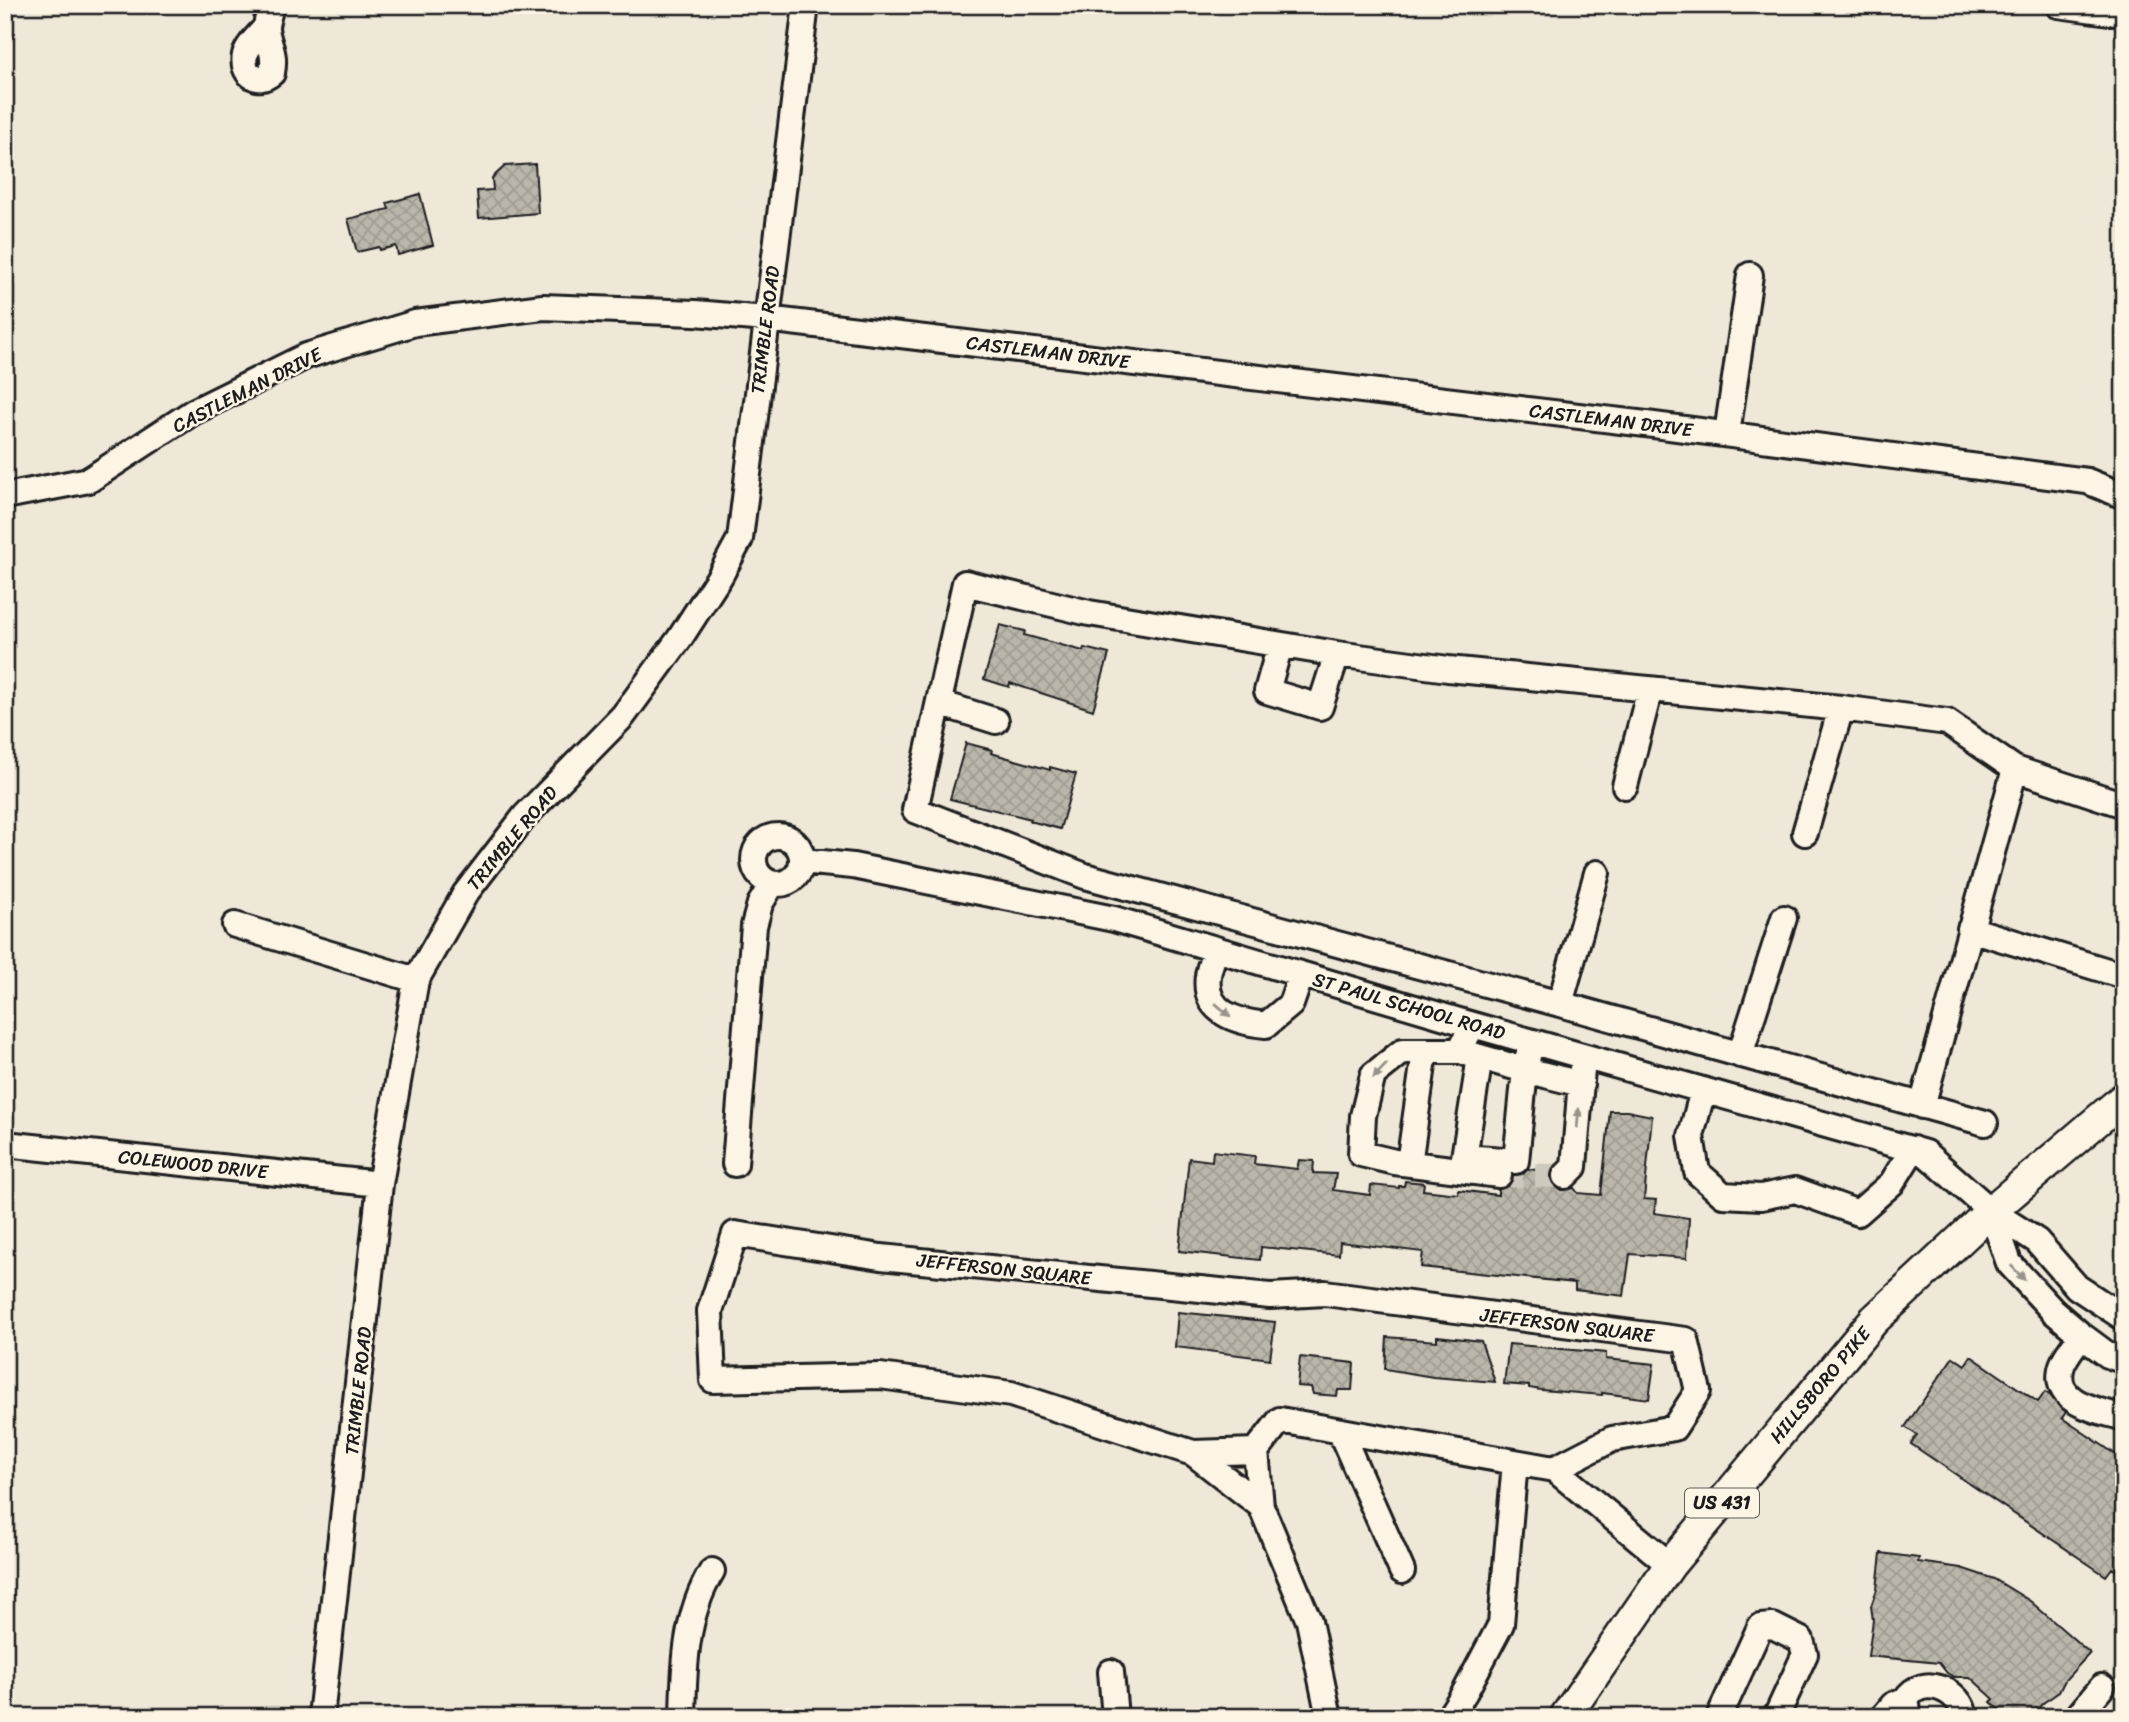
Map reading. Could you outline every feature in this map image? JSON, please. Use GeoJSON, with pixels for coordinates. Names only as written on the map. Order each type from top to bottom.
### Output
{"type":"FeatureCollection","features":[{"type":"Feature","properties":{"kind":"main road","name":"HILLSBORO PIKE"},"geometry":{"type":"LineString","coordinates":[[1564,1717],[1670,1565],[1874,1320],[1991,1212],[2124,1098]]}},
{"type":"Feature","properties":{"kind":"street","name":"TRIMBLE ROAD"},"geometry":{"type":"LineString","coordinates":[[321,1717],[380,1184],[416,981],[465,894],[525,816],[623,716],[694,615],[740,539],[806,5]]}},
{"type":"Feature","properties":{"kind":"street"},"geometry":{"type":"LineString","coordinates":[[2074,6],[2124,14]]}},
{"type":"Feature","properties":{"kind":"street"},"geometry":{"type":"LineString","coordinates":[[1727,434],[1750,275]]}},
{"type":"Feature","properties":{"kind":"street","name":"CASTLEMAN DRIVE"},"geometry":{"type":"LineString","coordinates":[[5,496],[89,480],[193,412],[306,356],[415,323],[543,307],[695,313],[766,319],[1727,434],[2087,481],[2124,496]]}},
{"type":"Feature","properties":{"kind":"street"},"geometry":{"type":"LineString","coordinates":[[1985,1123],[1560,1004],[1085,876],[915,810],[965,583],[1089,613],[1337,654],[1448,669],[1841,708],[1947,722],[2015,769],[2124,805]]}},
{"type":"Feature","properties":{"kind":"street"},"geometry":{"type":"LineString","coordinates":[[1280,645],[1267,691],[1320,707],[1337,654]]}},
{"type":"Feature","properties":{"kind":"street"},"geometry":{"type":"LineString","coordinates":[[1625,786],[1650,689]]}},
{"type":"Feature","properties":{"kind":"street"},"geometry":{"type":"LineString","coordinates":[[939,703],[996,721]]}},
{"type":"Feature","properties":{"kind":"street"},"geometry":{"type":"LineString","coordinates":[[1805,833],[1841,708]]}},
{"type":"Feature","properties":{"kind":"street"},"geometry":{"type":"LineString","coordinates":[[1922,1106],[2015,769]]}},
{"type":"Feature","properties":{"kind":"street"},"geometry":{"type":"LineString","coordinates":[[779,835],[788,838],[799,848],[802,861],[800,870],[790,881],[772,884],[759,876],[753,863],[755,849],[765,839],[779,835]]}},
{"type":"Feature","properties":{"kind":"street","name":"ST PAUL SCHOOL ROAD"},"geometry":{"type":"LineString","coordinates":[[802,861],[853,866],[1114,919],[1472,1025],[1925,1153],[1991,1212],[2037,1241],[2077,1287],[2124,1318]]}},
{"type":"Feature","properties":{"kind":"street"},"geometry":{"type":"LineString","coordinates":[[1560,1004],[1597,873]]}},
{"type":"Feature","properties":{"kind":"street"},"geometry":{"type":"LineString","coordinates":[[735,1164],[754,926],[760,904],[772,884]]}},
{"type":"Feature","properties":{"kind":"street"},"geometry":{"type":"LineString","coordinates":[[1740,1055],[1784,918]]}},
{"type":"Feature","properties":{"kind":"street"},"geometry":{"type":"LineString","coordinates":[[235,925],[416,981]]}},
{"type":"Feature","properties":{"kind":"street"},"geometry":{"type":"LineString","coordinates":[[1970,929],[2124,976]]}},
{"type":"Feature","properties":{"kind":"street"},"geometry":{"type":"LineString","coordinates":[[1216,949],[1208,976],[1209,996],[1222,1013],[1241,1023],[1266,1025],[1291,1004],[1301,975]]}},
{"type":"Feature","properties":{"kind":"street"},"geometry":{"type":"LineString","coordinates":[[1463,1163],[1472,1025]]}},
{"type":"Feature","properties":{"kind":"street"},"geometry":{"type":"LineString","coordinates":[[1532,1042],[1525,1070],[1516,1161],[1409,1164],[1361,1154],[1363,1116],[1373,1075],[1403,1051],[1470,1054],[1525,1070],[1581,1084]]}},
{"type":"Feature","properties":{"kind":"street"},"geometry":{"type":"LineString","coordinates":[[1409,1164],[1424,1051]]}},
{"type":"Feature","properties":{"kind":"street"},"geometry":{"type":"LineString","coordinates":[[1565,1176],[1574,1167],[1583,1056]]}},
{"type":"Feature","properties":{"kind":"street"},"geometry":{"type":"LineString","coordinates":[[1703,1090],[1691,1136],[1698,1172],[1723,1195],[1761,1197],[1795,1190],[1858,1213],[1892,1183],[1913,1149]]}},
{"type":"Feature","properties":{"kind":"street","name":"COLEWOOD DRIVE"},"geometry":{"type":"LineString","coordinates":[[5,1144],[380,1184]]}},
{"type":"Feature","properties":{"kind":"street"},"geometry":{"type":"LineString","coordinates":[[1463,1163],[1499,1175]]}},
{"type":"Feature","properties":{"kind":"street"},"geometry":{"type":"LineString","coordinates":[[1991,1212],[2009,1264],[2053,1311],[2081,1335],[2108,1355],[2124,1362]]}},
{"type":"Feature","properties":{"kind":"street","name":"JEFFERSON SQUARE"},"geometry":{"type":"LineString","coordinates":[[1329,1717],[1309,1621],[1261,1506],[1256,1451],[1193,1452],[1011,1394],[880,1376],[713,1380],[710,1311],[735,1234],[881,1257],[1270,1296],[1325,1293],[1686,1340],[1698,1391],[1674,1428],[1612,1439],[1554,1469]]}},
{"type":"Feature","properties":{"kind":"street"},"geometry":{"type":"LineString","coordinates":[[2081,1335],[2061,1368],[2062,1389],[2075,1403],[2124,1418]]}},
{"type":"Feature","properties":{"kind":"street"},"geometry":{"type":"LineString","coordinates":[[1256,1451],[1280,1420],[1554,1469],[1670,1565]]}},
{"type":"Feature","properties":{"kind":"street"},"geometry":{"type":"LineString","coordinates":[[1340,1431],[1402,1571]]}},
{"type":"Feature","properties":{"kind":"street","name":"JEFFERSON SQUARE"},"geometry":{"type":"LineString","coordinates":[[1193,1452],[1261,1506]]}},
{"type":"Feature","properties":{"kind":"street"},"geometry":{"type":"LineString","coordinates":[[1449,1717],[1501,1624],[1515,1462]]}},
{"type":"Feature","properties":{"kind":"street"},"geometry":{"type":"LineString","coordinates":[[683,1717],[686,1642],[700,1590],[712,1571]]}},
{"type":"Feature","properties":{"kind":"street"},"geometry":{"type":"LineString","coordinates":[[1719,1717],[1760,1627],[1773,1626],[1801,1640],[1805,1654],[1776,1717]]}},
{"type":"Feature","properties":{"kind":"street"},"geometry":{"type":"LineString","coordinates":[[1111,1672],[1115,1717]]}},
{"type":"Feature","properties":{"kind":"street"},"geometry":{"type":"LineString","coordinates":[[1883,1717],[1893,1705],[1908,1708],[1910,1693],[1927,1687],[1939,1688],[1956,1697],[1962,1705],[1965,1717]]}},
{"type":"Feature","properties":{"kind":"street"},"geometry":{"type":"LineString","coordinates":[[2077,1717],[2102,1687]]}},
{"type":"Feature","properties":{"kind":"building"},"geometry":{"type":"Polygon","coordinates":[[[535,164],[538,213],[479,218],[477,191],[493,190],[492,178],[505,166],[535,164]]]}},
{"type":"Feature","properties":{"kind":"building"},"geometry":{"type":"Polygon","coordinates":[[[420,194],[433,245],[398,255],[396,246],[357,252],[348,219],[389,209],[387,203],[420,194]]]}},
{"type":"Feature","properties":{"kind":"building"},"geometry":{"type":"Polygon","coordinates":[[[1000,625],[1025,631],[1024,635],[1083,651],[1084,648],[1109,654],[1093,710],[1010,683],[1009,687],[984,679],[1000,625]]]}},
{"type":"Feature","properties":{"kind":"building"},"geometry":{"type":"Polygon","coordinates":[[[966,743],[1050,770],[1050,767],[1076,774],[1060,829],[950,799],[966,743]]]}},
{"type":"Feature","properties":{"kind":"building"},"geometry":{"type":"Polygon","coordinates":[[[1610,1111],[1652,1116],[1644,1199],[1656,1200],[1654,1213],[1689,1218],[1687,1258],[1630,1254],[1624,1296],[1575,1290],[1575,1283],[1421,1267],[1423,1252],[1340,1242],[1339,1255],[1261,1247],[1260,1260],[1179,1251],[1189,1158],[1212,1161],[1213,1151],[1255,1156],[1254,1164],[1297,1169],[1299,1160],[1314,1161],[1313,1173],[1336,1174],[1333,1190],[1370,1195],[1371,1185],[1399,1188],[1404,1186],[1405,1181],[1424,1183],[1423,1190],[1458,1194],[1458,1190],[1498,1195],[1498,1190],[1510,1184],[1514,1176],[1522,1175],[1528,1169],[1548,1171],[1554,1166],[1551,1179],[1555,1187],[1562,1190],[1574,1188],[1578,1193],[1601,1195],[1610,1111]]]}},
{"type":"Feature","properties":{"kind":"building"},"geometry":{"type":"Polygon","coordinates":[[[1178,1312],[1275,1322],[1270,1359],[1175,1347],[1178,1312]]]}},
{"type":"Feature","properties":{"kind":"building"},"geometry":{"type":"Polygon","coordinates":[[[1437,1336],[1481,1341],[1495,1382],[1433,1377],[1385,1369],[1387,1337],[1437,1341],[1437,1336]]]}},
{"type":"Feature","properties":{"kind":"building"},"geometry":{"type":"Polygon","coordinates":[[[1509,1344],[1606,1353],[1606,1359],[1654,1364],[1649,1399],[1541,1390],[1504,1384],[1509,1344]]]}},
{"type":"Feature","properties":{"kind":"building"},"geometry":{"type":"Polygon","coordinates":[[[1971,1356],[2038,1402],[2045,1392],[2051,1396],[2066,1412],[2062,1418],[2124,1460],[2124,1576],[2112,1568],[2106,1576],[1911,1444],[1917,1435],[1905,1427],[1953,1357],[1965,1365],[1971,1356]]]}},
{"type":"Feature","properties":{"kind":"building"},"geometry":{"type":"Polygon","coordinates":[[[1300,1357],[1354,1363],[1352,1390],[1338,1390],[1337,1396],[1313,1394],[1311,1387],[1297,1386],[1300,1357]]]}},
{"type":"Feature","properties":{"kind":"building"},"geometry":{"type":"Polygon","coordinates":[[[1881,1553],[1919,1558],[1918,1562],[1961,1568],[1994,1579],[2030,1601],[2090,1653],[2065,1680],[2059,1692],[2043,1703],[2030,1717],[2007,1717],[1991,1702],[1994,1699],[1970,1677],[1954,1677],[1939,1663],[1868,1656],[1873,1620],[1871,1606],[1877,1589],[1881,1553]]]}},
{"type":"Feature","properties":{"kind":"tunnel"},"geometry":{"type":"LineString","coordinates":[[1499,1175],[1565,1176]]}}]}
